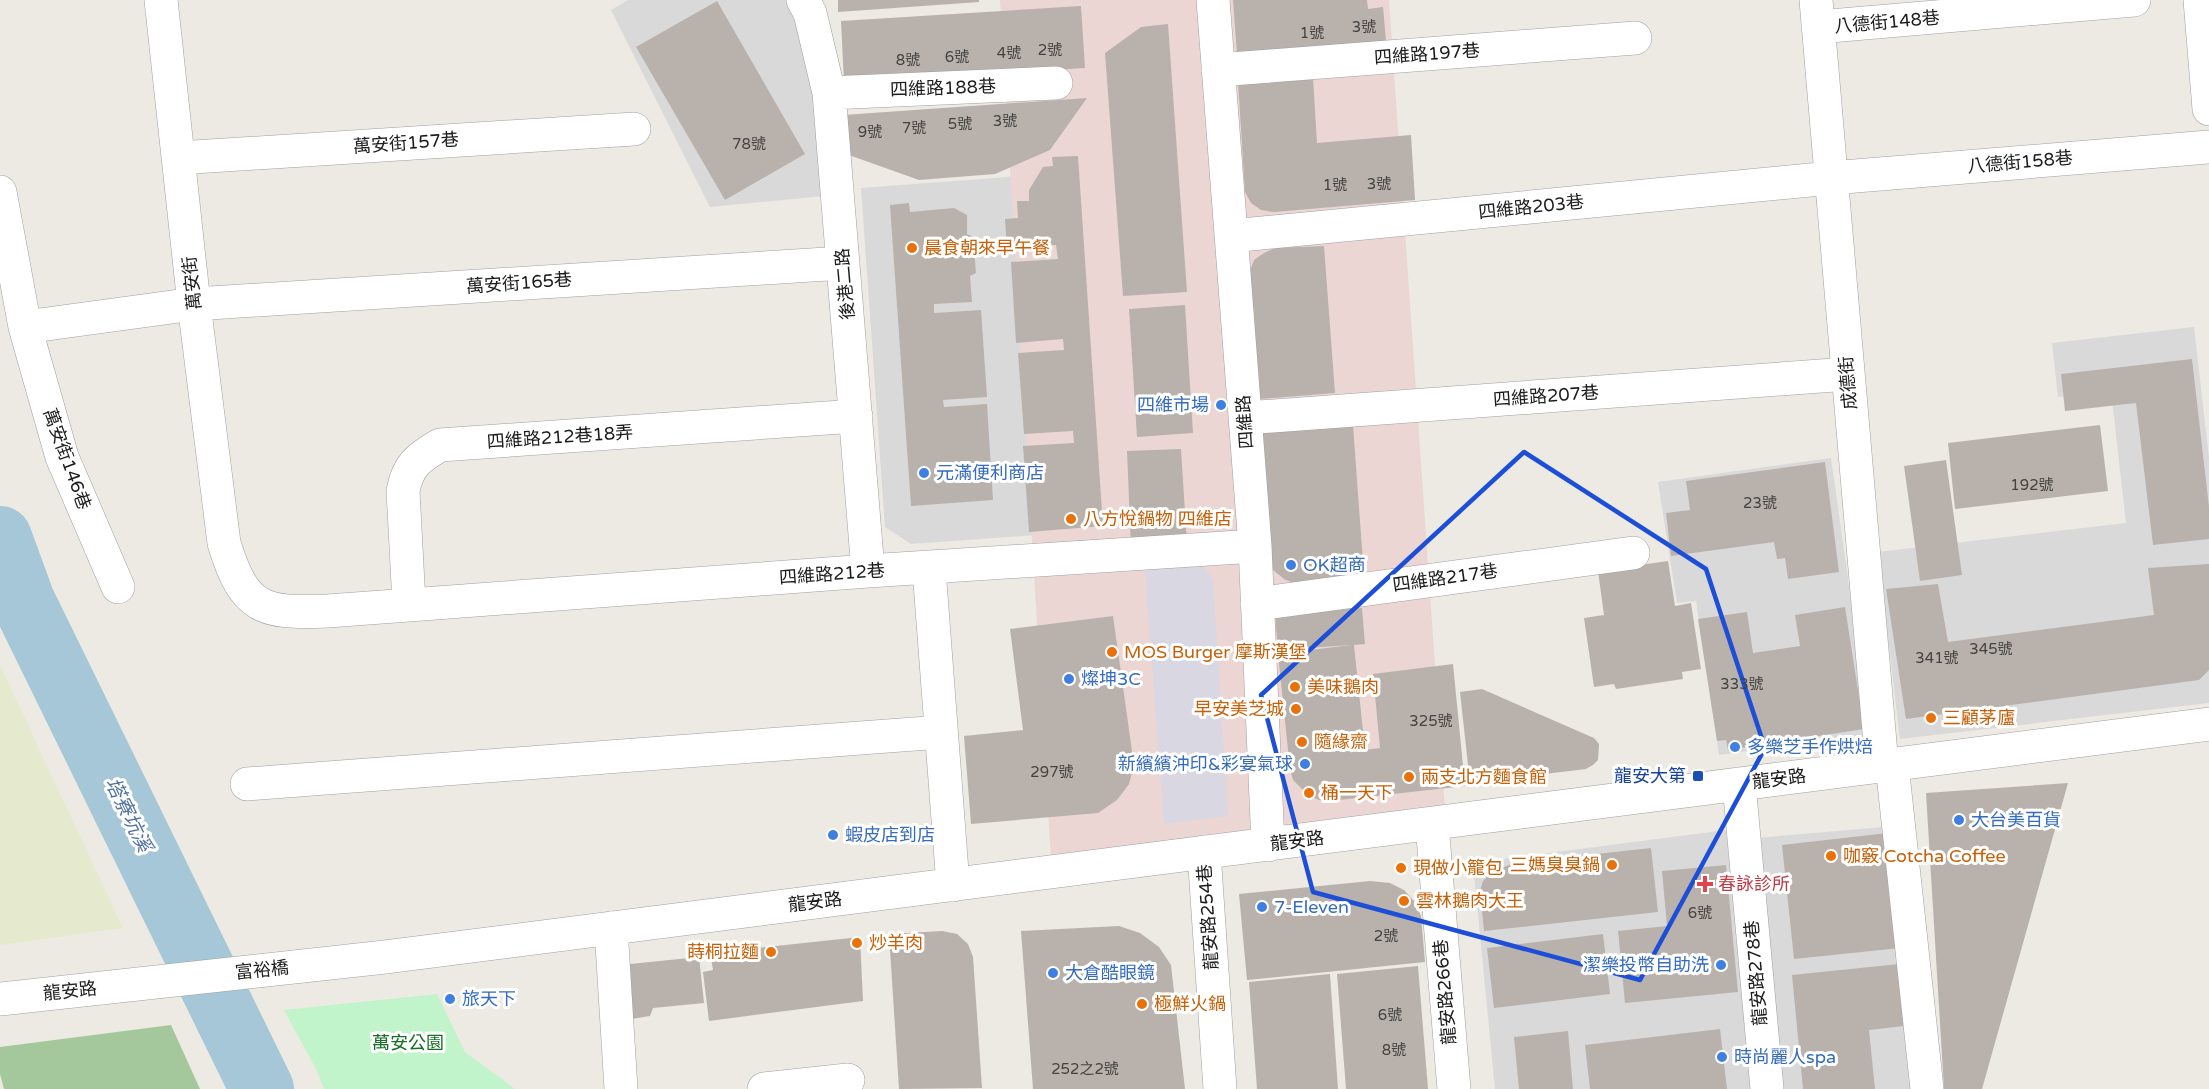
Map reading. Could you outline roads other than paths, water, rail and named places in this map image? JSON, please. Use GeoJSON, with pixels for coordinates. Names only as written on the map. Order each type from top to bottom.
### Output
{"type":"FeatureCollection","features":[{"type":"Feature","properties":{"kind":"street","name":"萬安街"},"geometry":{"type":"LineString","coordinates":[[161,0],[194,304],[224,543],[230,564],[243,588],[259,606],[279,611],[328,611],[409,603]]}},
{"type":"Feature","properties":{"kind":"street","name":"後港二路"},"geometry":{"type":"LineString","coordinates":[[803,0],[810,13],[829,93],[868,571]]}},
{"type":"Feature","properties":{"kind":"street","name":"四維路"},"geometry":{"type":"LineString","coordinates":[[1213,0],[1255,546],[1268,845]]}},
{"type":"Feature","properties":{"kind":"street","name":"八德街148巷"},"geometry":{"type":"LineString","coordinates":[[1817,14],[2134,0]]}},
{"type":"Feature","properties":{"kind":"street"},"geometry":{"type":"LineString","coordinates":[[2200,0],[2209,110]]}},
{"type":"Feature","properties":{"kind":"street","name":"成德街"},"geometry":{"type":"LineString","coordinates":[[1817,14],[1848,375],[1887,765],[1928,1089]]}},
{"type":"Feature","properties":{"kind":"street","name":"四維路197巷"},"geometry":{"type":"LineString","coordinates":[[1218,70],[1635,38]]}},
{"type":"Feature","properties":{"kind":"street","name":"四維路188巷"},"geometry":{"type":"LineString","coordinates":[[829,93],[1056,83]]}},
{"type":"Feature","properties":{"kind":"street","name":"萬安街157巷"},"geometry":{"type":"LineString","coordinates":[[178,158],[634,129]]}},
{"type":"Feature","properties":{"kind":"street","name":"八德街158巷"},"geometry":{"type":"LineString","coordinates":[[1831,178],[2209,147]]}},
{"type":"Feature","properties":{"kind":"street","name":"四維路203巷"},"geometry":{"type":"LineString","coordinates":[[1231,236],[1831,178]]}},
{"type":"Feature","properties":{"kind":"street","name":"萬安街146巷"},"geometry":{"type":"LineString","coordinates":[[0,192],[25,327],[62,457],[118,587]]}},
{"type":"Feature","properties":{"kind":"street","name":"萬安街165巷"},"geometry":{"type":"LineString","coordinates":[[194,304],[843,263]]}},
{"type":"Feature","properties":{"kind":"street"},"geometry":{"type":"LineString","coordinates":[[25,327],[194,304]]}},
{"type":"Feature","properties":{"kind":"street","name":"四維路207巷"},"geometry":{"type":"LineString","coordinates":[[1245,418],[1848,375]]}},
{"type":"Feature","properties":{"kind":"street","name":"四維路212巷18弄"},"geometry":{"type":"LineString","coordinates":[[409,603],[403,491],[406,475],[415,462],[440,445],[856,416]]}},
{"type":"Feature","properties":{"kind":"street","name":"四維路212巷"},"geometry":{"type":"LineString","coordinates":[[409,603],[1255,546]]}},
{"type":"Feature","properties":{"kind":"street","name":"四維路217巷"},"geometry":{"type":"LineString","coordinates":[[1257,604],[1633,553]]}},
{"type":"Feature","properties":{"kind":"street"},"geometry":{"type":"LineString","coordinates":[[929,569],[952,885]]}},
{"type":"Feature","properties":{"kind":"street","name":"龍安路"},"geometry":{"type":"LineString","coordinates":[[385,957],[2209,724]]}},
{"type":"Feature","properties":{"kind":"street"},"geometry":{"type":"LineString","coordinates":[[247,784],[941,732]]}},
{"type":"Feature","properties":{"kind":"street","name":"龍安路278巷"},"geometry":{"type":"LineString","coordinates":[[1739,784],[1767,1089]]}},
{"type":"Feature","properties":{"kind":"street","name":"龍安路266巷"},"geometry":{"type":"LineString","coordinates":[[1432,824],[1454,1089]]}},
{"type":"Feature","properties":{"kind":"street","name":"龍安路254巷"},"geometry":{"type":"LineString","coordinates":[[1204,852],[1220,1089]]}},
{"type":"Feature","properties":{"kind":"street"},"geometry":{"type":"LineString","coordinates":[[611,928],[621,1089]]}},
{"type":"Feature","properties":{"kind":"street","name":"富裕橋"},"geometry":{"type":"LineString","coordinates":[[140,984],[385,957]]}},
{"type":"Feature","properties":{"kind":"street","name":"龍安路"},"geometry":{"type":"LineString","coordinates":[[0,999],[140,984]]}},
{"type":"Feature","properties":{"kind":"street"},"geometry":{"type":"LineString","coordinates":[[764,1089],[848,1080]]}},
{"type":"Feature","properties":{"kind":"waterway","name":"塔寮坑溪"},"geometry":{"type":"LineString","coordinates":[[0,538],[23,601],[262,1089]]}},
{"type":"Feature","properties":{"kind":"place","name":"晨食朝來早午餐"},"geometry":{"type":"Point","coordinates":[912,248]}},
{"type":"Feature","properties":{"kind":"place","name":"四維市場"},"geometry":{"type":"Point","coordinates":[1221,405]}},
{"type":"Feature","properties":{"kind":"place","name":"元滿便利商店"},"geometry":{"type":"Point","coordinates":[924,473]}},
{"type":"Feature","properties":{"kind":"place","name":"八方悅鍋物 四維店"},"geometry":{"type":"Point","coordinates":[1071,519]}},
{"type":"Feature","properties":{"kind":"place","name":"OK超商"},"geometry":{"type":"Point","coordinates":[1291,565]}},
{"type":"Feature","properties":{"kind":"place","name":"MOS Burger 摩斯漢堡"},"geometry":{"type":"Point","coordinates":[1112,652]}},
{"type":"Feature","properties":{"kind":"place","name":"燦坤3C"},"geometry":{"type":"Point","coordinates":[1069,679]}},
{"type":"Feature","properties":{"kind":"place","name":"美味鵝肉"},"geometry":{"type":"Point","coordinates":[1295,687]}},
{"type":"Feature","properties":{"kind":"place","name":"早安美芝城"},"geometry":{"type":"Point","coordinates":[1296,709]}},
{"type":"Feature","properties":{"kind":"place","name":"三顧茅廬"},"geometry":{"type":"Point","coordinates":[1931,718]}},
{"type":"Feature","properties":{"kind":"place","name":"隨緣齋"},"geometry":{"type":"Point","coordinates":[1302,742]}},
{"type":"Feature","properties":{"kind":"place","name":"多樂芝手作烘焙"},"geometry":{"type":"Point","coordinates":[1735,747]}},
{"type":"Feature","properties":{"kind":"place","name":"新繽繽沖印&彩宴氣球"},"geometry":{"type":"Point","coordinates":[1305,764]}},
{"type":"Feature","properties":{"kind":"place","name":"龍安大第"},"geometry":{"type":"Point","coordinates":[1698,776]}},
{"type":"Feature","properties":{"kind":"place","name":"兩支北方麵食館"},"geometry":{"type":"Point","coordinates":[1409,777]}},
{"type":"Feature","properties":{"kind":"place","name":"桶一天下"},"geometry":{"type":"Point","coordinates":[1309,793]}},
{"type":"Feature","properties":{"kind":"place","name":"大台美百貨"},"geometry":{"type":"Point","coordinates":[1959,820]}},
{"type":"Feature","properties":{"kind":"place","name":"蝦皮店到店"},"geometry":{"type":"Point","coordinates":[833,835]}},
{"type":"Feature","properties":{"kind":"place","name":"咖竅 Cotcha Coffee"},"geometry":{"type":"Point","coordinates":[1831,856]}},
{"type":"Feature","properties":{"kind":"place","name":"三媽臭臭鍋"},"geometry":{"type":"Point","coordinates":[1612,865]}},
{"type":"Feature","properties":{"kind":"place","name":"現做小籠包"},"geometry":{"type":"Point","coordinates":[1401,868]}},
{"type":"Feature","properties":{"kind":"place","name":"春詠診所"},"geometry":{"type":"Point","coordinates":[1705,884]}},
{"type":"Feature","properties":{"kind":"place","name":"雲林鵝肉大王"},"geometry":{"type":"Point","coordinates":[1404,901]}},
{"type":"Feature","properties":{"kind":"place","name":"7-Eleven"},"geometry":{"type":"Point","coordinates":[1262,907]}},
{"type":"Feature","properties":{"kind":"place","name":"炒羊肉"},"geometry":{"type":"Point","coordinates":[857,943]}},
{"type":"Feature","properties":{"kind":"place","name":"蒔桐拉麵"},"geometry":{"type":"Point","coordinates":[771,952]}},
{"type":"Feature","properties":{"kind":"place","name":"潔樂投幣自助洗"},"geometry":{"type":"Point","coordinates":[1721,965]}},
{"type":"Feature","properties":{"kind":"place","name":"大倉酷眼鏡"},"geometry":{"type":"Point","coordinates":[1053,973]}},
{"type":"Feature","properties":{"kind":"place","name":"旅天下"},"geometry":{"type":"Point","coordinates":[450,999]}},
{"type":"Feature","properties":{"kind":"place","name":"極鮮火鍋"},"geometry":{"type":"Point","coordinates":[1142,1004]}},
{"type":"Feature","properties":{"kind":"place","name":"時尚麗人spa"},"geometry":{"type":"Point","coordinates":[1722,1057]}},
{"type":"Feature","properties":{"kind":"park label","name":"萬安公園"},"geometry":{"type":"Point","coordinates":[408,1043]}}]}
